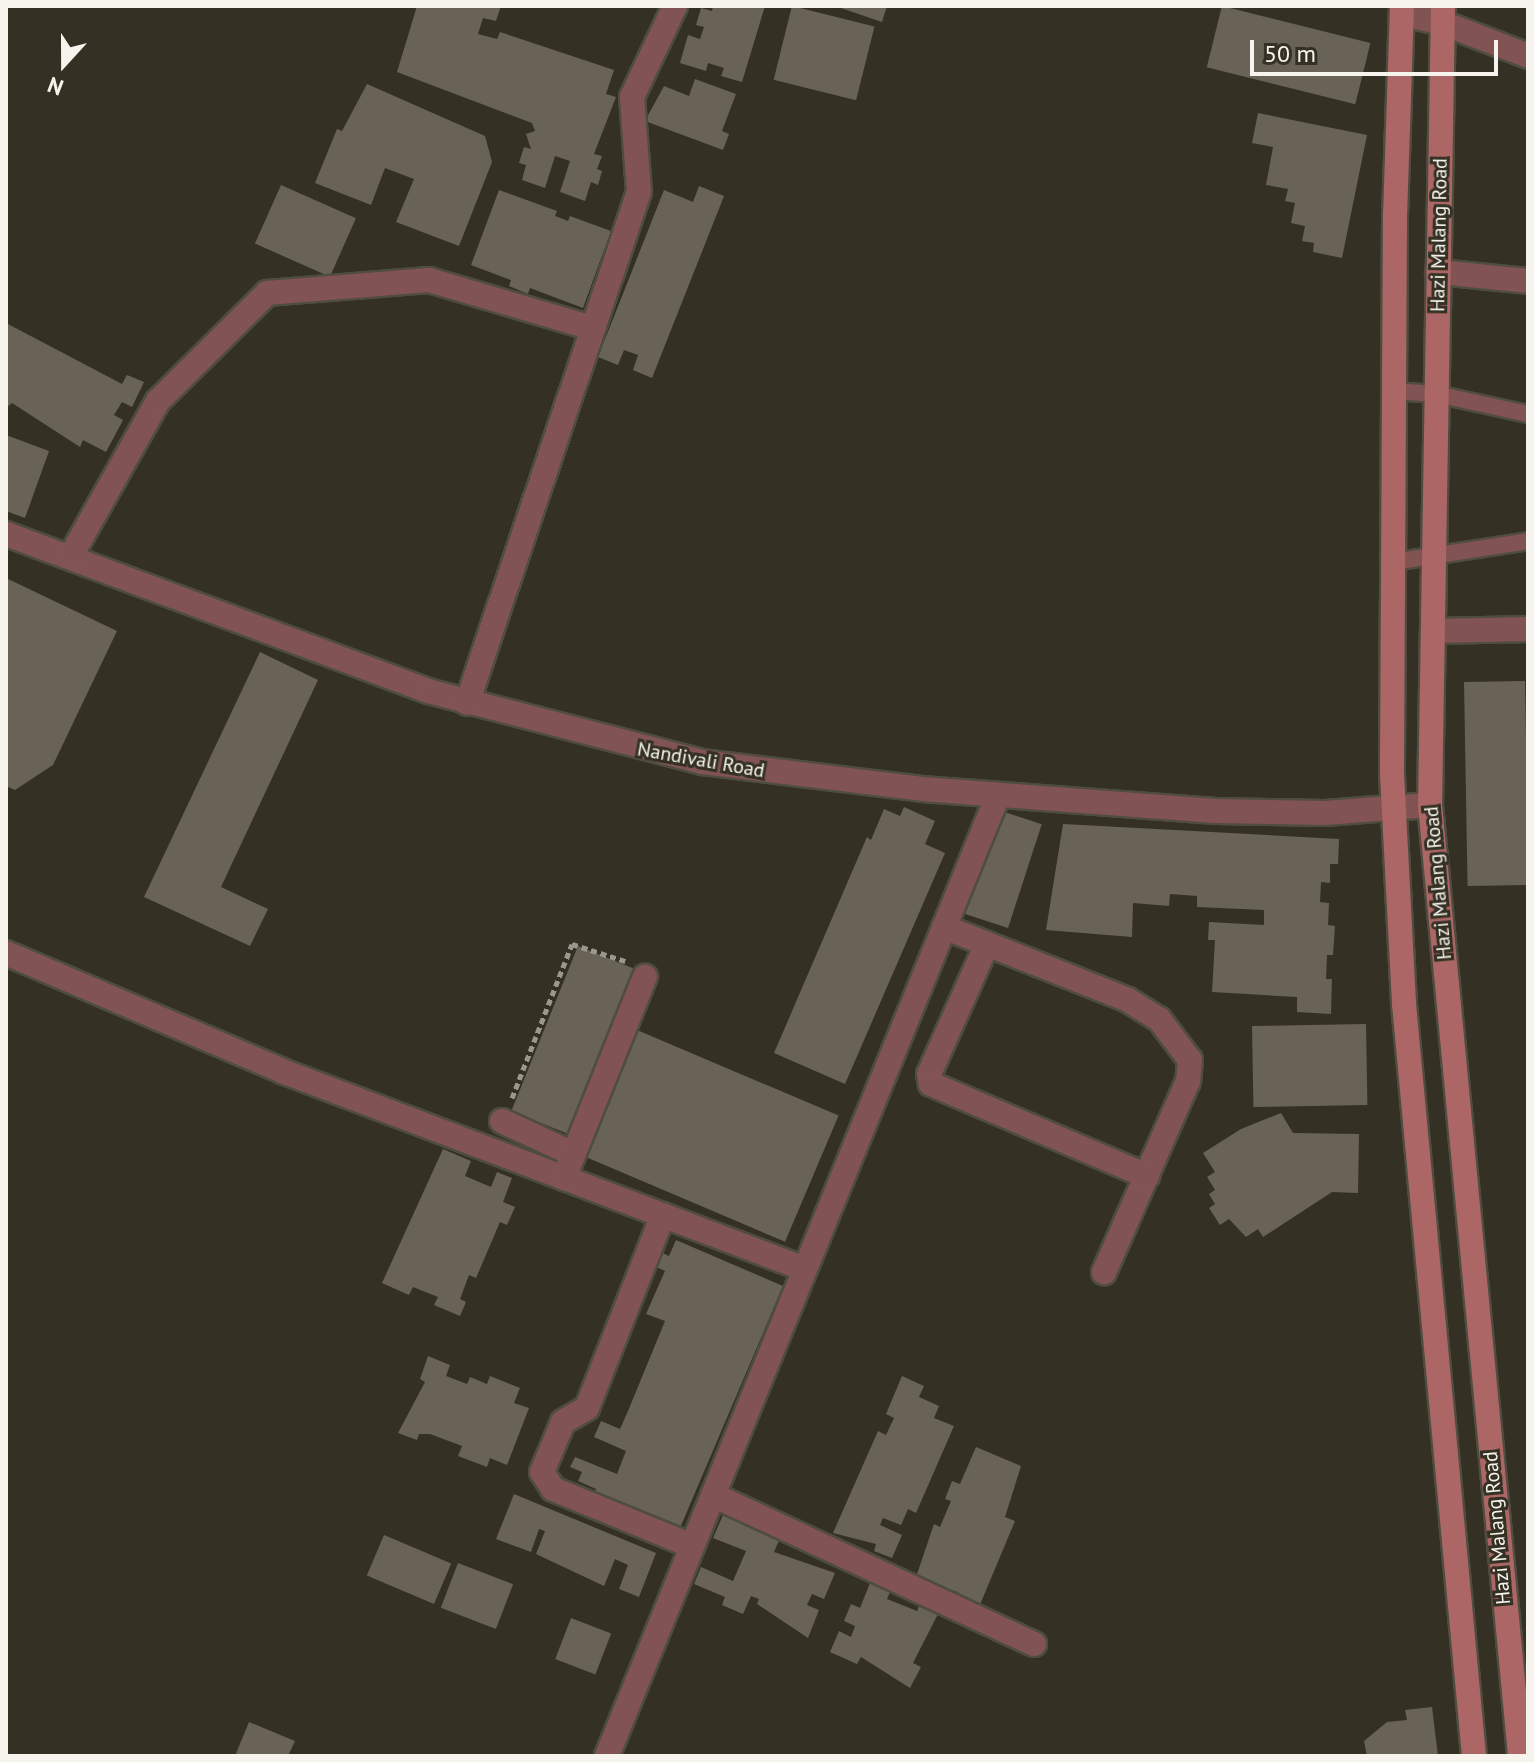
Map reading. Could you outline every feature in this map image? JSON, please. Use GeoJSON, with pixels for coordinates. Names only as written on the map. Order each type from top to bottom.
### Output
{"type":"FeatureCollection","features":[{"type":"Feature","properties":{"kind":"main road","name":"Hazi Malang Road"},"geometry":{"type":"LineString","coordinates":[[1402,10],[1394,391],[1394,808],[1404,1004],[1474,1756]]}},
{"type":"Feature","properties":{"kind":"main road","name":"Hazi Malang Road"},"geometry":{"type":"LineString","coordinates":[[1443,15],[1436,394],[1437,556],[1430,805],[1520,1756]]}},
{"type":"Feature","properties":{"kind":"main road"},"geometry":{"type":"LineString","coordinates":[[1437,1371],[1482,1369]]}},
{"type":"Feature","properties":{"kind":"street"},"geometry":{"type":"LineString","coordinates":[[467,703],[639,192],[632,97],[675,6]]}},
{"type":"Feature","properties":{"kind":"street"},"geometry":{"type":"LineString","coordinates":[[1402,10],[1443,15],[1528,56]]}},
{"type":"Feature","properties":{"kind":"street"},"geometry":{"type":"LineString","coordinates":[[1438,272],[1528,281]]}},
{"type":"Feature","properties":{"kind":"street"},"geometry":{"type":"LineString","coordinates":[[72,554],[158,401],[267,293],[429,280],[592,328]]}},
{"type":"Feature","properties":{"kind":"street","name":"Nandivali Road"},"geometry":{"type":"LineString","coordinates":[[6,534],[72,554],[467,703],[703,762],[998,795],[1215,811],[1325,813],[1430,805]]}},
{"type":"Feature","properties":{"kind":"street"},"geometry":{"type":"LineString","coordinates":[[1435,631],[1528,629]]}},
{"type":"Feature","properties":{"kind":"street"},"geometry":{"type":"LineString","coordinates":[[607,1756],[998,795]]}},
{"type":"Feature","properties":{"kind":"street"},"geometry":{"type":"LineString","coordinates":[[944,927],[1128,1000],[1159,1019],[1181,1044],[1190,1060],[1188,1081],[1104,1272]]}},
{"type":"Feature","properties":{"kind":"street"},"geometry":{"type":"LineString","coordinates":[[987,944],[929,1074],[931,1084],[1147,1176]]}},
{"type":"Feature","properties":{"kind":"street"},"geometry":{"type":"LineString","coordinates":[[6,953],[282,1071],[805,1269]]}},
{"type":"Feature","properties":{"kind":"street"},"geometry":{"type":"LineString","coordinates":[[564,1178],[645,977]]}},
{"type":"Feature","properties":{"kind":"street"},"geometry":{"type":"LineString","coordinates":[[502,1121],[573,1154]]}},
{"type":"Feature","properties":{"kind":"street"},"geometry":{"type":"LineString","coordinates":[[663,1215],[587,1408],[563,1422],[542,1472],[553,1489],[692,1546]]}},
{"type":"Feature","properties":{"kind":"street"},"geometry":{"type":"LineString","coordinates":[[713,1495],[1034,1644]]}},
{"type":"Feature","properties":{"kind":"lane"},"geometry":{"type":"LineString","coordinates":[[1394,391],[1436,394],[1528,414]]}},
{"type":"Feature","properties":{"kind":"lane"},"geometry":{"type":"LineString","coordinates":[[1393,562],[1528,541]]}},
{"type":"Feature","properties":{"kind":"path"},"geometry":{"type":"LineString","coordinates":[[502,1121],[572,944],[640,967],[645,977]]}},
{"type":"Feature","properties":{"kind":"building"},"geometry":{"type":"Polygon","coordinates":[[[417,6],[501,6],[496,21],[483,18],[478,34],[497,39],[500,32],[614,70],[606,94],[616,97],[594,154],[602,156],[597,169],[602,171],[598,185],[591,182],[585,201],[560,192],[570,161],[555,156],[545,188],[522,180],[526,165],[519,163],[524,147],[531,149],[526,134],[535,131],[532,123],[397,72],[417,6]]]}},
{"type":"Feature","properties":{"kind":"building"},"geometry":{"type":"Polygon","coordinates":[[[713,6],[765,6],[742,82],[721,76],[724,68],[708,63],[706,71],[680,63],[688,35],[700,39],[704,27],[696,25],[701,8],[712,11],[713,6]]]}},
{"type":"Feature","properties":{"kind":"building"},"geometry":{"type":"Polygon","coordinates":[[[792,6],[874,27],[856,100],[774,80],[792,6]]]}},
{"type":"Feature","properties":{"kind":"building"},"geometry":{"type":"Polygon","coordinates":[[[835,6],[887,6],[882,22],[835,6]]]}},
{"type":"Feature","properties":{"kind":"building"},"geometry":{"type":"Polygon","coordinates":[[[1222,6],[1370,43],[1355,104],[1207,67],[1222,6]]]}},
{"type":"Feature","properties":{"kind":"building"},"geometry":{"type":"Polygon","coordinates":[[[695,79],[736,94],[722,131],[729,134],[723,150],[645,121],[664,86],[689,96],[695,79]]]}},
{"type":"Feature","properties":{"kind":"building"},"geometry":{"type":"Polygon","coordinates":[[[367,84],[485,136],[492,162],[459,246],[396,222],[414,179],[385,168],[371,205],[315,183],[337,129],[342,131],[367,84]]]}},
{"type":"Feature","properties":{"kind":"building"},"geometry":{"type":"Polygon","coordinates":[[[1258,113],[1367,135],[1342,258],[1313,252],[1314,243],[1302,241],[1305,226],[1291,223],[1295,203],[1285,201],[1288,189],[1266,185],[1273,147],[1252,143],[1258,113]]]}},
{"type":"Feature","properties":{"kind":"building"},"geometry":{"type":"Polygon","coordinates":[[[281,185],[356,218],[330,277],[255,243],[281,185]]]}},
{"type":"Feature","properties":{"kind":"building"},"geometry":{"type":"Polygon","coordinates":[[[699,186],[724,196],[652,378],[633,370],[638,355],[624,350],[618,365],[598,357],[664,190],[693,202],[699,186]]]}},
{"type":"Feature","properties":{"kind":"building"},"geometry":{"type":"Polygon","coordinates":[[[499,190],[557,211],[555,216],[568,221],[570,216],[611,231],[583,308],[530,288],[528,294],[509,286],[511,280],[471,265],[499,190]]]}},
{"type":"Feature","properties":{"kind":"building"},"geometry":{"type":"Polygon","coordinates":[[[6,323],[122,384],[127,375],[144,382],[132,407],[122,402],[114,415],[123,420],[106,452],[83,440],[80,447],[12,403],[6,408],[6,323]]]}},
{"type":"Feature","properties":{"kind":"building"},"geometry":{"type":"Polygon","coordinates":[[[6,435],[49,451],[25,518],[6,511],[6,435]]]}},
{"type":"Feature","properties":{"kind":"building"},"geometry":{"type":"Polygon","coordinates":[[[6,578],[117,631],[53,765],[15,790],[6,786],[6,578]]]}},
{"type":"Feature","properties":{"kind":"building"},"geometry":{"type":"Polygon","coordinates":[[[260,652],[318,680],[221,887],[268,909],[250,946],[144,897],[260,652]]]}},
{"type":"Feature","properties":{"kind":"building"},"geometry":{"type":"Polygon","coordinates":[[[1525,681],[1528,885],[1468,886],[1464,682],[1525,681]]]}},
{"type":"Feature","properties":{"kind":"building"},"geometry":{"type":"Polygon","coordinates":[[[904,807],[935,821],[925,844],[945,853],[845,1084],[774,1053],[867,837],[871,840],[884,809],[900,816],[904,807]]]}},
{"type":"Feature","properties":{"kind":"building"},"geometry":{"type":"Polygon","coordinates":[[[998,810],[1042,824],[1008,928],[964,914],[998,810]]]}},
{"type":"Feature","properties":{"kind":"building"},"geometry":{"type":"Polygon","coordinates":[[[1063,824],[1339,839],[1338,864],[1330,864],[1330,883],[1321,882],[1320,902],[1329,903],[1328,925],[1335,926],[1333,955],[1327,955],[1326,979],[1332,979],[1331,1014],[1297,1012],[1297,997],[1212,992],[1215,940],[1208,940],[1209,922],[1264,925],[1264,910],[1197,907],[1197,896],[1170,894],[1169,906],[1133,903],[1132,937],[1046,930],[1063,824]]]}},
{"type":"Feature","properties":{"kind":"building"},"geometry":{"type":"Polygon","coordinates":[[[578,946],[639,971],[573,1136],[511,1111],[578,946]]]}},
{"type":"Feature","properties":{"kind":"building"},"geometry":{"type":"Polygon","coordinates":[[[1366,1024],[1367,1105],[1253,1107],[1252,1026],[1366,1024]]]}},
{"type":"Feature","properties":{"kind":"building"},"geometry":{"type":"Polygon","coordinates":[[[637,1030],[839,1116],[785,1242],[583,1156],[637,1030]]]}},
{"type":"Feature","properties":{"kind":"building"},"geometry":{"type":"Polygon","coordinates":[[[1281,1113],[1293,1133],[1359,1134],[1358,1193],[1332,1192],[1263,1237],[1258,1229],[1246,1237],[1229,1219],[1220,1225],[1209,1208],[1215,1204],[1209,1194],[1215,1190],[1207,1177],[1215,1172],[1203,1153],[1241,1129],[1281,1113]]]}},
{"type":"Feature","properties":{"kind":"building"},"geometry":{"type":"Polygon","coordinates":[[[443,1149],[471,1161],[465,1176],[491,1187],[497,1172],[512,1178],[503,1202],[515,1207],[507,1225],[500,1222],[476,1278],[469,1275],[460,1299],[466,1302],[460,1316],[434,1305],[438,1297],[413,1287],[409,1295],[382,1283],[443,1149]]]}},
{"type":"Feature","properties":{"kind":"building"},"geometry":{"type":"Polygon","coordinates":[[[676,1240],[783,1286],[677,1535],[664,1529],[668,1521],[649,1513],[645,1521],[592,1499],[596,1489],[578,1481],[582,1472],[570,1467],[575,1457],[617,1474],[626,1451],[594,1437],[601,1421],[620,1429],[628,1411],[665,1321],[646,1314],[665,1271],[654,1266],[660,1252],[669,1256],[676,1240]]]}},
{"type":"Feature","properties":{"kind":"building"},"geometry":{"type":"Polygon","coordinates":[[[428,1356],[450,1365],[446,1376],[467,1384],[470,1377],[487,1384],[490,1376],[520,1388],[514,1403],[529,1408],[507,1465],[490,1458],[487,1467],[458,1456],[462,1446],[430,1434],[419,1434],[417,1440],[398,1433],[425,1382],[420,1379],[428,1356]]]}},
{"type":"Feature","properties":{"kind":"building"},"geometry":{"type":"Polygon","coordinates":[[[902,1376],[924,1386],[919,1397],[939,1406],[934,1418],[954,1426],[916,1513],[908,1509],[901,1525],[883,1518],[880,1525],[902,1535],[892,1558],[874,1551],[876,1544],[833,1533],[878,1431],[886,1435],[894,1418],[886,1414],[902,1376]]]}},
{"type":"Feature","properties":{"kind":"building"},"geometry":{"type":"Polygon","coordinates":[[[976,1447],[1021,1466],[1005,1517],[1015,1521],[979,1607],[956,1598],[958,1592],[915,1580],[934,1524],[940,1527],[951,1501],[945,1499],[952,1481],[960,1484],[976,1447]]]}},
{"type":"Feature","properties":{"kind":"building"},"geometry":{"type":"Polygon","coordinates":[[[514,1494],[656,1553],[639,1597],[619,1589],[628,1565],[615,1559],[604,1586],[536,1554],[545,1531],[539,1529],[531,1552],[496,1539],[514,1494]]]}},
{"type":"Feature","properties":{"kind":"building"},"geometry":{"type":"Polygon","coordinates":[[[723,1515],[780,1538],[774,1552],[835,1573],[824,1599],[812,1594],[807,1605],[819,1610],[808,1638],[757,1604],[759,1599],[751,1596],[743,1614],[722,1605],[725,1597],[694,1584],[701,1567],[733,1581],[746,1551],[713,1538],[723,1515]]]}},
{"type":"Feature","properties":{"kind":"building"},"geometry":{"type":"Polygon","coordinates":[[[384,1535],[451,1564],[434,1604],[367,1576],[384,1535]]]}},
{"type":"Feature","properties":{"kind":"building"},"geometry":{"type":"Polygon","coordinates":[[[458,1563],[513,1584],[496,1629],[441,1608],[458,1563]]]}},
{"type":"Feature","properties":{"kind":"building"},"geometry":{"type":"Polygon","coordinates":[[[870,1583],[890,1592],[887,1599],[917,1611],[920,1604],[939,1612],[913,1663],[921,1667],[910,1688],[861,1657],[857,1664],[830,1652],[839,1631],[851,1637],[855,1626],[844,1621],[851,1604],[860,1608],[870,1583]]]}},
{"type":"Feature","properties":{"kind":"building"},"geometry":{"type":"Polygon","coordinates":[[[571,1618],[611,1633],[595,1674],[555,1659],[571,1618]]]}},
{"type":"Feature","properties":{"kind":"building"},"geometry":{"type":"Polygon","coordinates":[[[1432,1707],[1438,1756],[1367,1756],[1364,1741],[1387,1722],[1407,1720],[1405,1710],[1432,1707]]]}},
{"type":"Feature","properties":{"kind":"building"},"geometry":{"type":"Polygon","coordinates":[[[249,1722],[295,1741],[288,1756],[235,1756],[249,1722]]]}}]}
